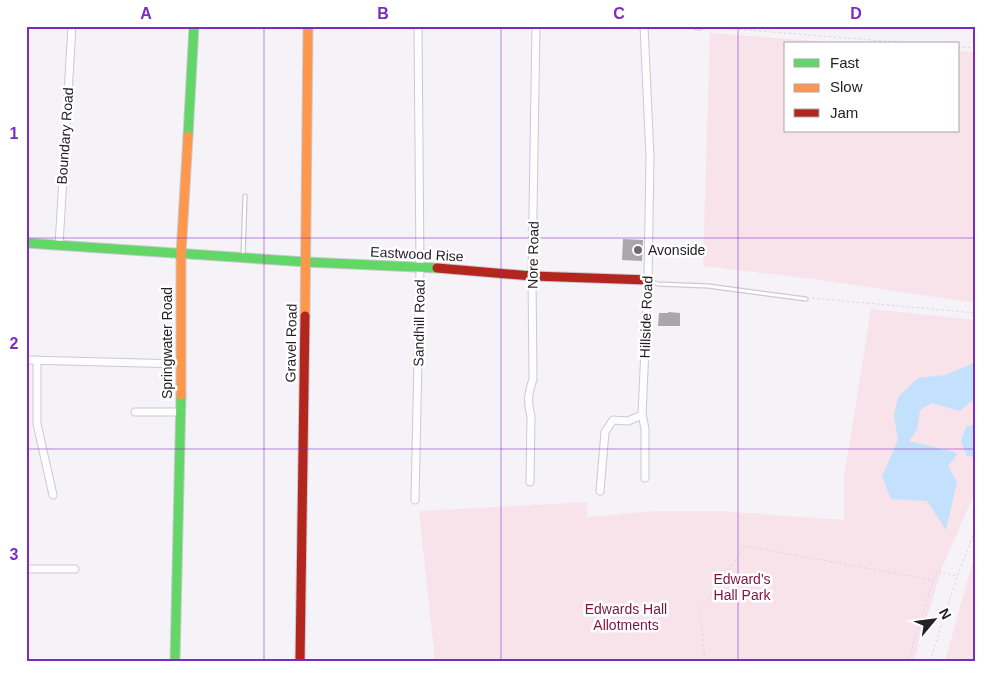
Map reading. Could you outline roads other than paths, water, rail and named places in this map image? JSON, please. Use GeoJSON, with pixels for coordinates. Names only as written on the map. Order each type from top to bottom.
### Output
{"type":"FeatureCollection","features":[{"type":"Feature","properties":{"kind":"street","name":"Boundary Road"},"geometry":{"type":"LineString","coordinates":[[59,245],[72,26]]}},
{"type":"Feature","properties":{"kind":"street","name":"Springwater Road"},"geometry":{"type":"LineString","coordinates":[[175,661],[182,364],[180,254],[194,26]]}},
{"type":"Feature","properties":{"kind":"street","name":"Gravel Road"},"geometry":{"type":"LineString","coordinates":[[300,661],[308,26]]}},
{"type":"Feature","properties":{"kind":"street","name":"Sandhill Road"},"geometry":{"type":"LineString","coordinates":[[414,500],[420,267],[418,26]]}},
{"type":"Feature","properties":{"kind":"street","name":"Nore Road"},"geometry":{"type":"LineString","coordinates":[[530,482],[531,416],[528,406],[528,394],[533,379],[532,276],[536,26]]}},
{"type":"Feature","properties":{"kind":"street","name":"Hillside Road"},"geometry":{"type":"LineString","coordinates":[[644,26],[650,157],[648,280],[642,414],[645,429],[645,478]]}},
{"type":"Feature","properties":{"kind":"street","name":"Eastwood Rise"},"geometry":{"type":"LineString","coordinates":[[26,243],[306,262],[420,267],[532,276],[648,280]]}},
{"type":"Feature","properties":{"kind":"street"},"geometry":{"type":"LineString","coordinates":[[26,360],[182,364]]}},
{"type":"Feature","properties":{"kind":"street"},"geometry":{"type":"LineString","coordinates":[[37,360],[38,424],[53,494]]}},
{"type":"Feature","properties":{"kind":"street"},"geometry":{"type":"LineString","coordinates":[[135,412],[180,412]]}},
{"type":"Feature","properties":{"kind":"street"},"geometry":{"type":"LineString","coordinates":[[600,491],[605,432],[613,420],[628,421],[642,414]]}},
{"type":"Feature","properties":{"kind":"street"},"geometry":{"type":"LineString","coordinates":[[26,569],[75,569]]}},
{"type":"Feature","properties":{"kind":"lane"},"geometry":{"type":"LineString","coordinates":[[243,258],[245,196]]}},
{"type":"Feature","properties":{"kind":"lane","name":"Eastwood Rise"},"geometry":{"type":"LineString","coordinates":[[648,280],[658,284],[708,286],[806,299]]}},
{"type":"Feature","properties":{"kind":"water"},"geometry":{"type":"Polygon","coordinates":[[[976,359],[976,404],[971,401],[960,411],[932,403],[920,410],[917,430],[909,441],[954,452],[957,455],[948,466],[957,482],[946,530],[927,501],[891,499],[882,477],[898,440],[894,415],[898,397],[918,378],[945,375],[974,363],[976,359]]]}},
{"type":"Feature","properties":{"kind":"water"},"geometry":{"type":"Polygon","coordinates":[[[976,421],[976,455],[974,457],[967,456],[961,441],[966,427],[976,421]]]}},
{"type":"Feature","properties":{"kind":"place","name":"Avonside"},"geometry":{"type":"Point","coordinates":[638,250]}},
{"type":"Feature","properties":{"kind":"park label","name":"Edward's Hall Park"},"geometry":{"type":"Point","coordinates":[742,588]}},
{"type":"Feature","properties":{"kind":"park label","name":"Edwards Hall Allotments"},"geometry":{"type":"Point","coordinates":[626,618]}}]}
